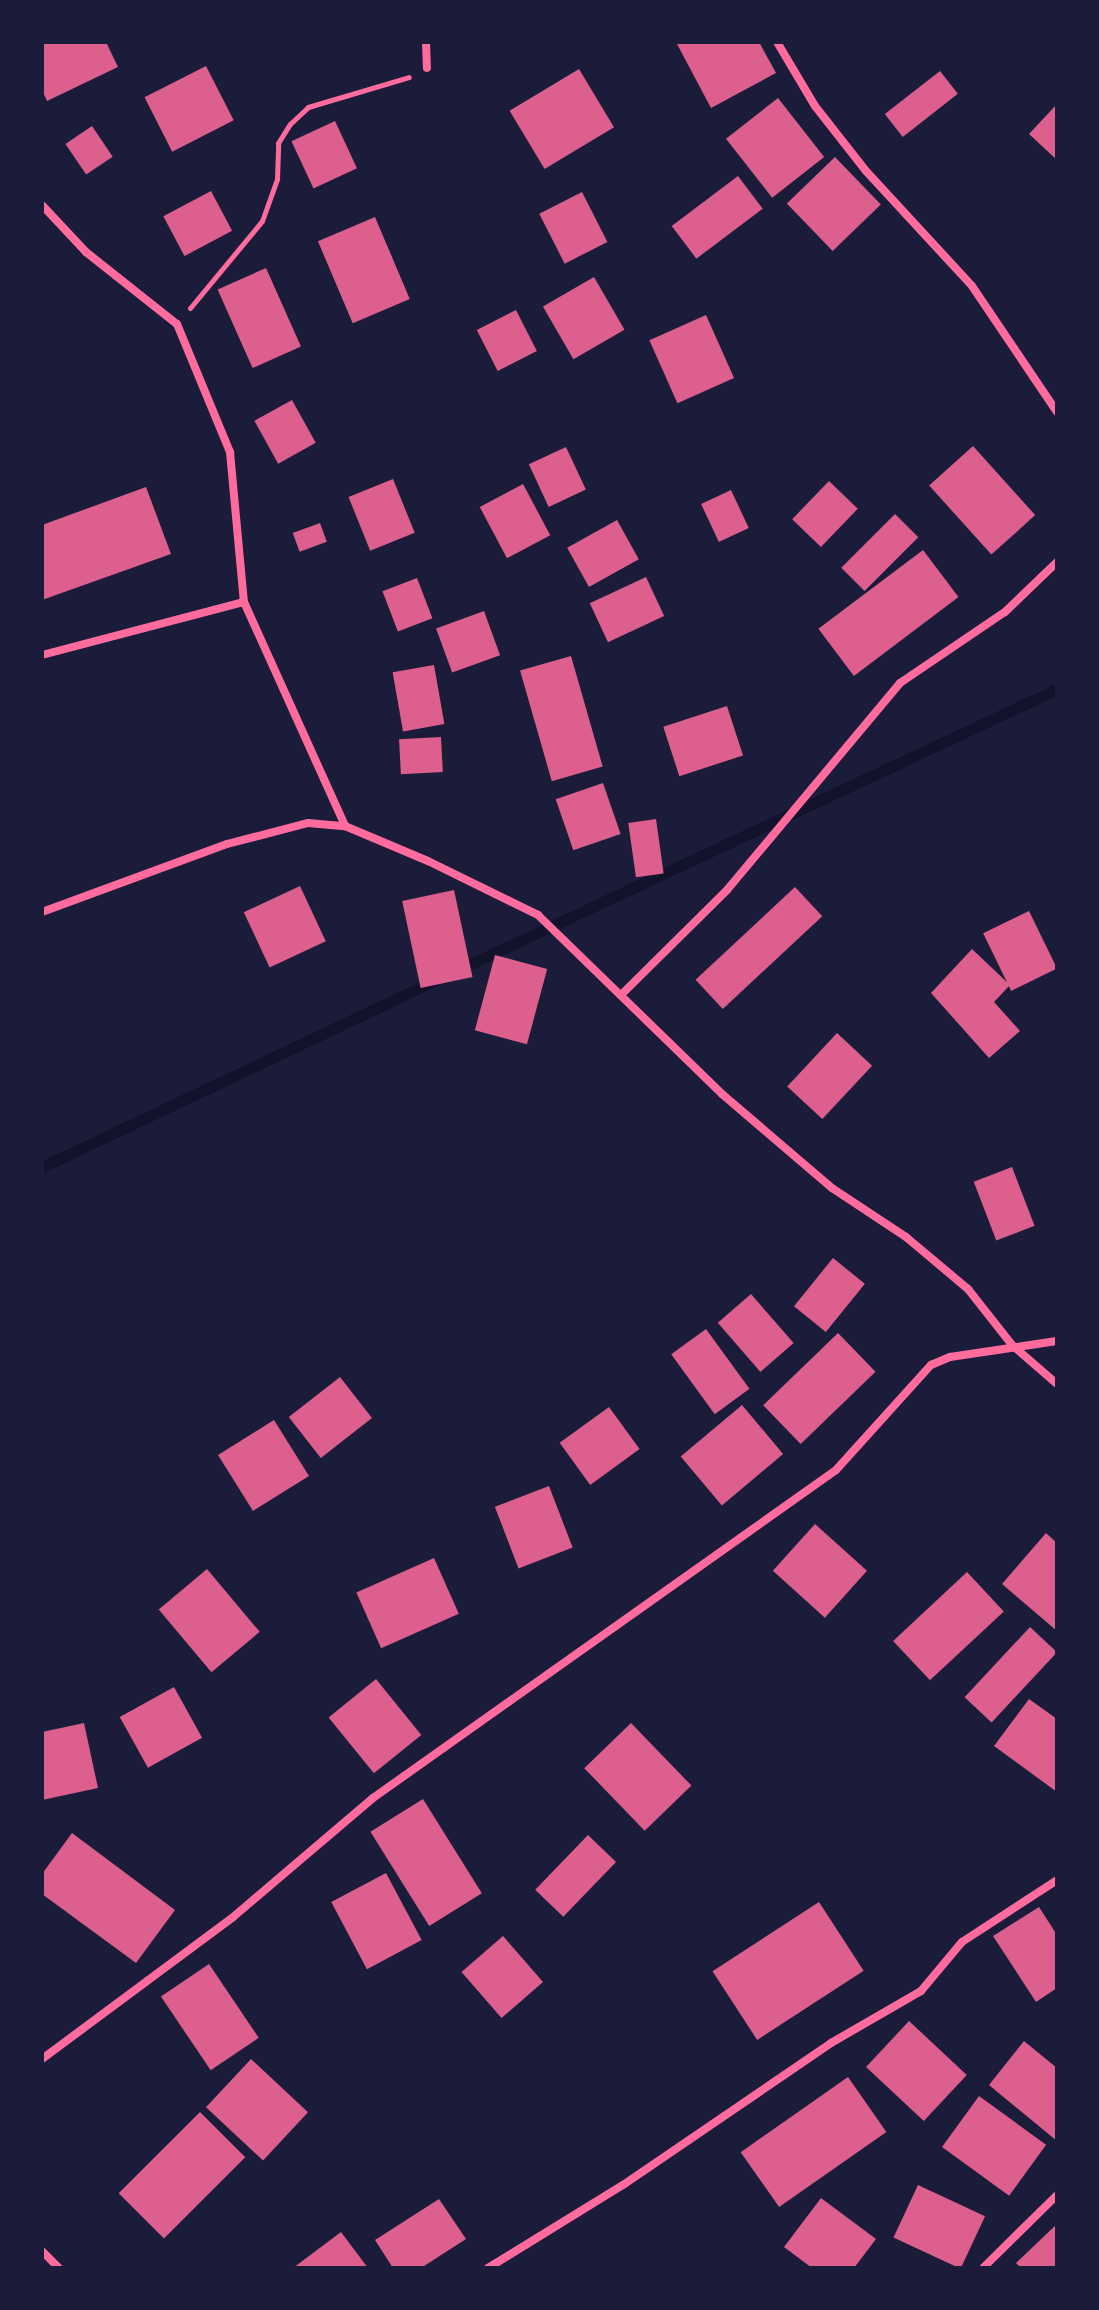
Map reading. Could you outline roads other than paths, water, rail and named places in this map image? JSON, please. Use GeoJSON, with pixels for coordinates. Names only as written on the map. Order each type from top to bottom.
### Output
{"type":"FeatureCollection","features":[{"type":"Feature","properties":{"kind":"street"},"geometry":{"type":"LineString","coordinates":[[426,42],[427,68]]}},
{"type":"Feature","properties":{"kind":"street"},"geometry":{"type":"LineString","coordinates":[[777,42],[815,106],[866,171],[972,286],[1057,412]]}},
{"type":"Feature","properties":{"kind":"street"},"geometry":{"type":"LineString","coordinates":[[42,205],[86,252],[177,324],[230,452],[244,602],[345,826]]}},
{"type":"Feature","properties":{"kind":"street"},"geometry":{"type":"LineString","coordinates":[[622,994],[727,890],[900,683],[1005,612],[1057,562]]}},
{"type":"Feature","properties":{"kind":"street"},"geometry":{"type":"LineString","coordinates":[[42,655],[244,602]]}},
{"type":"Feature","properties":{"kind":"street"},"geometry":{"type":"LineString","coordinates":[[42,912],[227,844],[308,823],[345,826],[538,915],[722,1094],[832,1188],[906,1237],[968,1289],[1012,1345],[1057,1384]]}},
{"type":"Feature","properties":{"kind":"street"},"geometry":{"type":"LineString","coordinates":[[42,2059],[232,1918],[373,1798],[836,1470],[931,1365],[1012,1345],[1057,1341]]}},
{"type":"Feature","properties":{"kind":"street"},"geometry":{"type":"LineString","coordinates":[[488,2268],[623,2185],[831,2043],[921,1991],[962,1942],[1057,1880]]}},
{"type":"Feature","properties":{"kind":"street"},"geometry":{"type":"LineString","coordinates":[[983,2268],[1057,2195]]}},
{"type":"Feature","properties":{"kind":"street"},"geometry":{"type":"LineString","coordinates":[[42,2251],[59,2268]]}},
{"type":"Feature","properties":{"kind":"waterway"},"geometry":{"type":"LineString","coordinates":[[460,969],[1057,689]]}},
{"type":"Feature","properties":{"kind":"waterway"},"geometry":{"type":"LineString","coordinates":[[42,1167],[433,981]]}}]}
